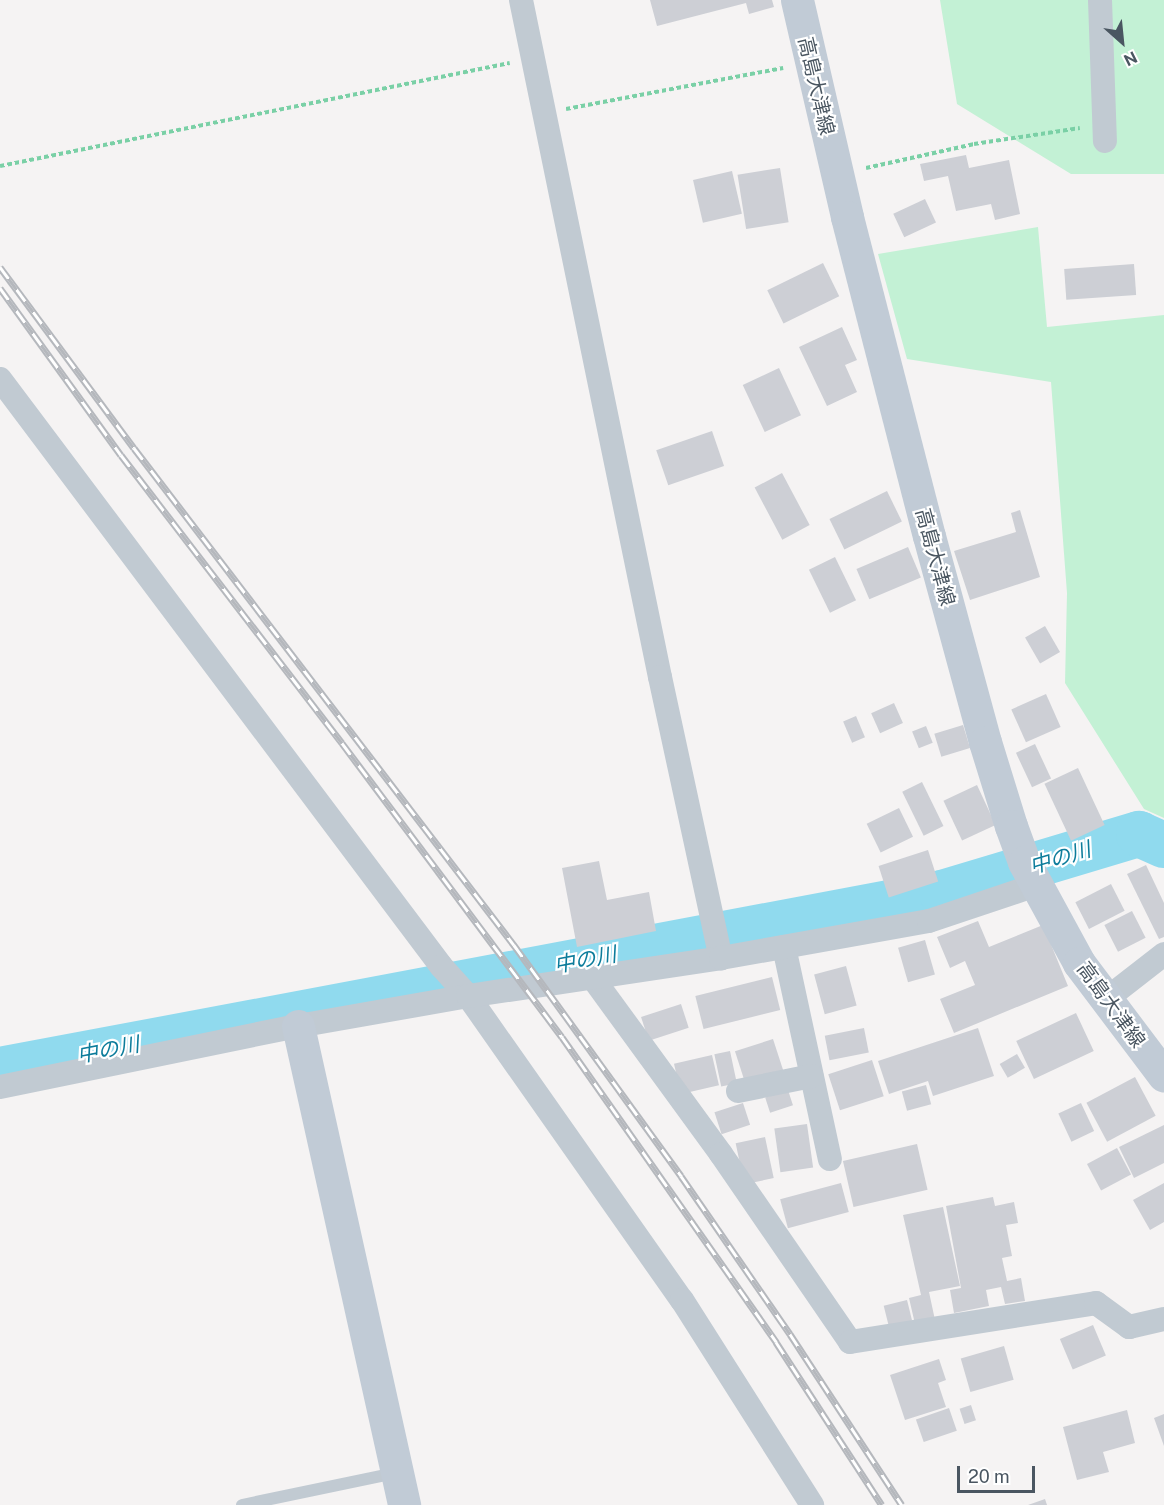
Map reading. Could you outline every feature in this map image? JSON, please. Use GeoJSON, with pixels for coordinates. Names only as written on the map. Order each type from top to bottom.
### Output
{"type":"FeatureCollection","features":[{"type":"Feature","properties":{"kind":"main road","name":"高島大津線"},"geometry":{"type":"LineString","coordinates":[[797,0],[837,174],[979,719],[1031,876],[1079,963],[1164,1076]]}},
{"type":"Feature","properties":{"kind":"main road"},"geometry":{"type":"LineString","coordinates":[[298,1026],[404,1505]]}},
{"type":"Feature","properties":{"kind":"street"},"geometry":{"type":"LineString","coordinates":[[521,0],[721,958]]}},
{"type":"Feature","properties":{"kind":"street"},"geometry":{"type":"LineString","coordinates":[[1100,0],[1105,133]]}},
{"type":"Feature","properties":{"kind":"street"},"geometry":{"type":"LineString","coordinates":[[0,379],[441,966],[468,996],[682,1300],[812,1505]]}},
{"type":"Feature","properties":{"kind":"street"},"geometry":{"type":"LineString","coordinates":[[0,1087],[298,1026],[468,996],[721,958],[929,921],[1031,876]]}},
{"type":"Feature","properties":{"kind":"street"},"geometry":{"type":"LineString","coordinates":[[784,947],[830,1159]]}},
{"type":"Feature","properties":{"kind":"street"},"geometry":{"type":"LineString","coordinates":[[1105,1000],[1164,954]]}},
{"type":"Feature","properties":{"kind":"street"},"geometry":{"type":"LineString","coordinates":[[592,978],[721,1154],[850,1342],[1096,1303],[1129,1328],[1164,1319]]}},
{"type":"Feature","properties":{"kind":"street"},"geometry":{"type":"LineString","coordinates":[[738,1091],[811,1076]]}},
{"type":"Feature","properties":{"kind":"lane"},"geometry":{"type":"LineString","coordinates":[[242,1505],[397,1473]]}},
{"type":"Feature","properties":{"kind":"path"},"geometry":{"type":"LineString","coordinates":[[0,166],[532,59]]}},
{"type":"Feature","properties":{"kind":"path"},"geometry":{"type":"LineString","coordinates":[[543,114],[810,62]]}},
{"type":"Feature","properties":{"kind":"path"},"geometry":{"type":"LineString","coordinates":[[837,174],[974,144],[1105,133]]}},
{"type":"Feature","properties":{"kind":"green space"},"geometry":{"type":"Polygon","coordinates":[[[940,0],[1164,0],[1164,174],[1071,174],[957,104],[940,0]]]}},
{"type":"Feature","properties":{"kind":"green space"},"geometry":{"type":"Polygon","coordinates":[[[1038,227],[1047,327],[1164,315],[1164,818],[1144,809],[1065,683],[1067,593],[1051,382],[907,359],[878,254],[1038,227]]]}},
{"type":"Feature","properties":{"kind":"building"},"geometry":{"type":"Polygon","coordinates":[[[650,0],[772,0],[774,7],[749,14],[746,3],[657,26],[650,0]]]}},
{"type":"Feature","properties":{"kind":"building"},"geometry":{"type":"Polygon","coordinates":[[[966,155],[969,168],[1009,160],[1020,214],[995,220],[991,204],[956,211],[948,176],[924,181],[920,164],[966,155]]]}},
{"type":"Feature","properties":{"kind":"building"},"geometry":{"type":"Polygon","coordinates":[[[780,168],[789,222],[746,229],[738,175],[780,168]]]}},
{"type":"Feature","properties":{"kind":"building"},"geometry":{"type":"Polygon","coordinates":[[[732,171],[742,214],[703,223],[693,180],[732,171]]]}},
{"type":"Feature","properties":{"kind":"building"},"geometry":{"type":"Polygon","coordinates":[[[925,199],[936,223],[904,237],[893,214],[925,199]]]}},
{"type":"Feature","properties":{"kind":"building"},"geometry":{"type":"Polygon","coordinates":[[[823,263],[839,296],[783,323],[767,290],[823,263]]]}},
{"type":"Feature","properties":{"kind":"building"},"geometry":{"type":"Polygon","coordinates":[[[1134,264],[1136,295],[1066,300],[1064,269],[1134,264]]]}},
{"type":"Feature","properties":{"kind":"building"},"geometry":{"type":"Polygon","coordinates":[[[842,327],[857,360],[845,365],[857,392],[827,406],[799,347],[842,327]]]}},
{"type":"Feature","properties":{"kind":"building"},"geometry":{"type":"Polygon","coordinates":[[[779,368],[801,415],[765,432],[743,385],[779,368]]]}},
{"type":"Feature","properties":{"kind":"building"},"geometry":{"type":"Polygon","coordinates":[[[712,431],[724,466],[668,485],[656,450],[712,431]]]}},
{"type":"Feature","properties":{"kind":"building"},"geometry":{"type":"Polygon","coordinates":[[[782,473],[810,525],[782,540],[755,488],[782,473]]]}},
{"type":"Feature","properties":{"kind":"building"},"geometry":{"type":"Polygon","coordinates":[[[887,491],[902,522],[844,550],[829,519],[887,491]]]}},
{"type":"Feature","properties":{"kind":"building"},"geometry":{"type":"Polygon","coordinates":[[[1020,510],[1040,577],[970,600],[954,551],[1016,532],[1011,513],[1020,510]]]}},
{"type":"Feature","properties":{"kind":"building"},"geometry":{"type":"Polygon","coordinates":[[[908,547],[921,577],[869,599],[856,569],[908,547]]]}},
{"type":"Feature","properties":{"kind":"building"},"geometry":{"type":"Polygon","coordinates":[[[835,557],[856,600],[830,613],[809,570],[835,557]]]}},
{"type":"Feature","properties":{"kind":"building"},"geometry":{"type":"Polygon","coordinates":[[[1045,626],[1060,652],[1040,663],[1025,638],[1045,626]]]}},
{"type":"Feature","properties":{"kind":"building"},"geometry":{"type":"Polygon","coordinates":[[[1046,694],[1061,727],[1026,742],[1011,709],[1046,694]]]}},
{"type":"Feature","properties":{"kind":"building"},"geometry":{"type":"Polygon","coordinates":[[[894,703],[903,723],[880,733],[871,713],[894,703]]]}},
{"type":"Feature","properties":{"kind":"building"},"geometry":{"type":"Polygon","coordinates":[[[856,716],[865,737],[852,743],[843,721],[856,716]]]}},
{"type":"Feature","properties":{"kind":"building"},"geometry":{"type":"Polygon","coordinates":[[[963,725],[970,748],[941,757],[934,734],[963,725]]]}},
{"type":"Feature","properties":{"kind":"building"},"geometry":{"type":"Polygon","coordinates":[[[926,726],[933,743],[919,748],[912,732],[926,726]]]}},
{"type":"Feature","properties":{"kind":"building"},"geometry":{"type":"Polygon","coordinates":[[[1035,744],[1051,778],[1032,787],[1016,753],[1035,744]]]}},
{"type":"Feature","properties":{"kind":"building"},"geometry":{"type":"Polygon","coordinates":[[[1078,768],[1105,825],[1071,841],[1044,784],[1078,768]]]}},
{"type":"Feature","properties":{"kind":"building"},"geometry":{"type":"Polygon","coordinates":[[[922,782],[943,826],[924,836],[902,792],[922,782]]]}},
{"type":"Feature","properties":{"kind":"building"},"geometry":{"type":"Polygon","coordinates":[[[977,785],[996,825],[962,841],[943,801],[977,785]]]}},
{"type":"Feature","properties":{"kind":"building"},"geometry":{"type":"Polygon","coordinates":[[[899,808],[913,837],[881,853],[867,824],[899,808]]]}},
{"type":"Feature","properties":{"kind":"building"},"geometry":{"type":"Polygon","coordinates":[[[928,850],[938,881],[889,897],[879,866],[928,850]]]}},
{"type":"Feature","properties":{"kind":"building"},"geometry":{"type":"Polygon","coordinates":[[[599,861],[607,900],[649,892],[656,931],[577,947],[562,868],[599,861]]]}},
{"type":"Feature","properties":{"kind":"building"},"geometry":{"type":"Polygon","coordinates":[[[1146,865],[1164,903],[1164,937],[1159,939],[1127,874],[1146,865]]]}},
{"type":"Feature","properties":{"kind":"building"},"geometry":{"type":"Polygon","coordinates":[[[1111,884],[1125,911],[1089,929],[1075,902],[1111,884]]]}},
{"type":"Feature","properties":{"kind":"building"},"geometry":{"type":"Polygon","coordinates":[[[1132,911],[1146,938],[1118,952],[1104,925],[1132,911]]]}},
{"type":"Feature","properties":{"kind":"building"},"geometry":{"type":"Polygon","coordinates":[[[978,921],[989,947],[1043,925],[1068,986],[954,1033],[940,999],[975,985],[965,961],[950,968],[937,937],[978,921]]]}},
{"type":"Feature","properties":{"kind":"building"},"geometry":{"type":"Polygon","coordinates":[[[925,940],[935,975],[908,982],[898,948],[925,940]]]}},
{"type":"Feature","properties":{"kind":"building"},"geometry":{"type":"Polygon","coordinates":[[[846,966],[857,1006],[825,1014],[814,975],[846,966]]]}},
{"type":"Feature","properties":{"kind":"building"},"geometry":{"type":"Polygon","coordinates":[[[772,977],[780,1010],[704,1029],[695,996],[772,977]]]}},
{"type":"Feature","properties":{"kind":"building"},"geometry":{"type":"Polygon","coordinates":[[[681,1004],[689,1028],[649,1041],[641,1017],[681,1004]]]}},
{"type":"Feature","properties":{"kind":"building"},"geometry":{"type":"Polygon","coordinates":[[[1076,1013],[1094,1051],[1034,1079],[1016,1041],[1076,1013]]]}},
{"type":"Feature","properties":{"kind":"building"},"geometry":{"type":"Polygon","coordinates":[[[864,1028],[869,1053],[830,1060],[825,1036],[864,1028]]]}},
{"type":"Feature","properties":{"kind":"building"},"geometry":{"type":"Polygon","coordinates":[[[978,1028],[994,1076],[933,1096],[928,1081],[889,1094],[878,1061],[978,1028]]]}},
{"type":"Feature","properties":{"kind":"building"},"geometry":{"type":"Polygon","coordinates":[[[773,1039],[784,1072],[746,1085],[735,1051],[773,1039]]]}},
{"type":"Feature","properties":{"kind":"building"},"geometry":{"type":"Polygon","coordinates":[[[730,1051],[737,1083],[721,1087],[714,1054],[730,1051]]]}},
{"type":"Feature","properties":{"kind":"building"},"geometry":{"type":"Polygon","coordinates":[[[1017,1054],[1025,1068],[1008,1078],[1000,1064],[1017,1054]]]}},
{"type":"Feature","properties":{"kind":"building"},"geometry":{"type":"Polygon","coordinates":[[[712,1055],[719,1085],[681,1094],[674,1064],[712,1055]]]}},
{"type":"Feature","properties":{"kind":"building"},"geometry":{"type":"Polygon","coordinates":[[[872,1060],[884,1096],[840,1110],[828,1074],[872,1060]]]}},
{"type":"Feature","properties":{"kind":"building"},"geometry":{"type":"Polygon","coordinates":[[[1135,1077],[1156,1116],[1107,1142],[1086,1103],[1135,1077]]]}},
{"type":"Feature","properties":{"kind":"building"},"geometry":{"type":"Polygon","coordinates":[[[926,1085],[931,1104],[907,1111],[902,1091],[926,1085]]]}},
{"type":"Feature","properties":{"kind":"building"},"geometry":{"type":"Polygon","coordinates":[[[788,1090],[793,1105],[770,1113],[765,1097],[788,1090]]]}},
{"type":"Feature","properties":{"kind":"building"},"geometry":{"type":"Polygon","coordinates":[[[743,1103],[750,1125],[722,1134],[714,1112],[743,1103]]]}},
{"type":"Feature","properties":{"kind":"building"},"geometry":{"type":"Polygon","coordinates":[[[1081,1103],[1094,1131],[1071,1142],[1058,1114],[1081,1103]]]}},
{"type":"Feature","properties":{"kind":"building"},"geometry":{"type":"Polygon","coordinates":[[[807,1124],[813,1168],[780,1172],[774,1129],[807,1124]]]}},
{"type":"Feature","properties":{"kind":"building"},"geometry":{"type":"Polygon","coordinates":[[[1164,1125],[1164,1163],[1134,1178],[1119,1147],[1164,1125]]]}},
{"type":"Feature","properties":{"kind":"building"},"geometry":{"type":"Polygon","coordinates":[[[765,1137],[774,1178],[744,1184],[736,1143],[765,1137]]]}},
{"type":"Feature","properties":{"kind":"building"},"geometry":{"type":"Polygon","coordinates":[[[917,1144],[928,1190],[854,1207],[843,1161],[917,1144]]]}},
{"type":"Feature","properties":{"kind":"building"},"geometry":{"type":"Polygon","coordinates":[[[1117,1148],[1131,1174],[1101,1190],[1087,1164],[1117,1148]]]}},
{"type":"Feature","properties":{"kind":"building"},"geometry":{"type":"Polygon","coordinates":[[[841,1183],[849,1212],[788,1228],[780,1199],[841,1183]]]}},
{"type":"Feature","properties":{"kind":"building"},"geometry":{"type":"Polygon","coordinates":[[[1164,1183],[1164,1222],[1150,1230],[1133,1200],[1164,1183]]]}},
{"type":"Feature","properties":{"kind":"building"},"geometry":{"type":"Polygon","coordinates":[[[993,1197],[995,1206],[1014,1202],[1018,1223],[1006,1225],[1012,1256],[1002,1258],[1007,1281],[1021,1278],[1025,1301],[1005,1304],[1001,1287],[986,1290],[989,1306],[954,1313],[950,1290],[961,1288],[946,1206],[993,1197]]]}},
{"type":"Feature","properties":{"kind":"building"},"geometry":{"type":"Polygon","coordinates":[[[943,1207],[960,1286],[929,1292],[935,1320],[915,1324],[909,1298],[921,1295],[903,1215],[943,1207]]]}},
{"type":"Feature","properties":{"kind":"building"},"geometry":{"type":"Polygon","coordinates":[[[907,1300],[912,1320],[889,1326],[884,1306],[907,1300]]]}},
{"type":"Feature","properties":{"kind":"building"},"geometry":{"type":"Polygon","coordinates":[[[1093,1325],[1106,1355],[1073,1369],[1060,1339],[1093,1325]]]}},
{"type":"Feature","properties":{"kind":"building"},"geometry":{"type":"Polygon","coordinates":[[[1004,1346],[1014,1380],[970,1392],[961,1358],[1004,1346]]]}},
{"type":"Feature","properties":{"kind":"building"},"geometry":{"type":"Polygon","coordinates":[[[939,1359],[946,1380],[938,1383],[946,1407],[905,1420],[890,1375],[939,1359]]]}},
{"type":"Feature","properties":{"kind":"building"},"geometry":{"type":"Polygon","coordinates":[[[971,1405],[976,1420],[965,1424],[960,1409],[971,1405]]]}},
{"type":"Feature","properties":{"kind":"building"},"geometry":{"type":"Polygon","coordinates":[[[949,1408],[957,1431],[924,1442],[916,1419],[949,1408]]]}},
{"type":"Feature","properties":{"kind":"building"},"geometry":{"type":"Polygon","coordinates":[[[1127,1410],[1135,1443],[1103,1452],[1109,1472],[1077,1480],[1063,1427],[1127,1410]]]}},
{"type":"Feature","properties":{"kind":"building"},"geometry":{"type":"Polygon","coordinates":[[[1164,1414],[1164,1446],[1154,1418],[1164,1414]]]}},
{"type":"Feature","properties":{"kind":"building"},"geometry":{"type":"Polygon","coordinates":[[[1045,1499],[1047,1505],[1028,1505],[1045,1499]]]}},
{"type":"Feature","properties":{"kind":"waterway","name":"中の川"},"geometry":{"type":"LineString","coordinates":[[0,1070],[942,893],[1139,834],[1164,845]]}},
{"type":"Feature","properties":{"kind":"railway"},"geometry":{"type":"LineString","coordinates":[[0,267],[134,448],[514,945],[681,1176],[790,1334],[902,1505]]}},
{"type":"Feature","properties":{"kind":"railway"},"geometry":{"type":"LineString","coordinates":[[0,288],[121,455],[342,743],[562,1037],[776,1342],[882,1505]]}}]}
